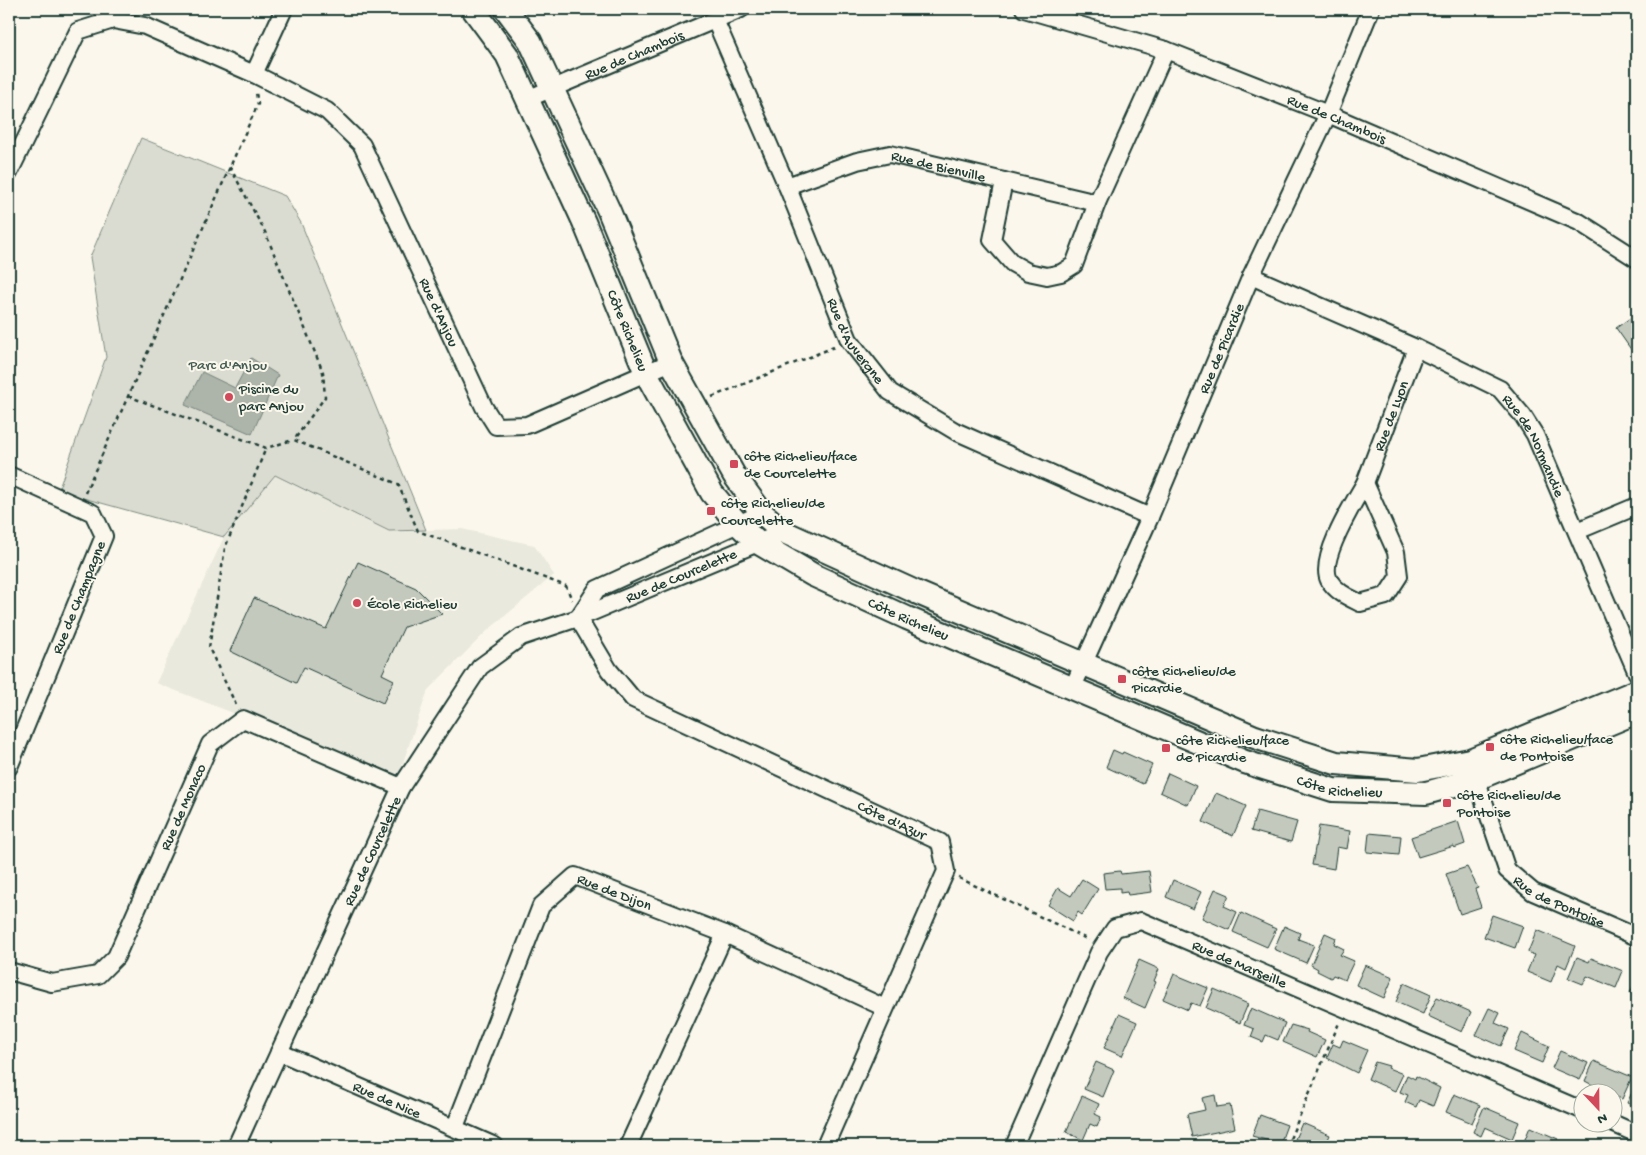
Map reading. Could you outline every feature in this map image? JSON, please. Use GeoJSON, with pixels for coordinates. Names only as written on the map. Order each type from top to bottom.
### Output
{"type":"FeatureCollection","features":[{"type":"Feature","properties":{"kind":"street"},"geometry":{"type":"LineString","coordinates":[[9,173],[78,31],[113,20],[145,26],[254,74],[284,9]]}},
{"type":"Feature","properties":{"kind":"street","name":"Côte Richelieu"},"geometry":{"type":"LineString","coordinates":[[473,9],[507,55],[584,222],[646,373],[712,493],[738,524],[758,542],[813,576],[1245,762],[1333,790],[1426,792],[1637,691]]}},
{"type":"Feature","properties":{"kind":"street","name":"Côte Richelieu"},"geometry":{"type":"LineString","coordinates":[[506,9],[530,41],[553,90],[609,212],[671,362],[734,475],[762,513],[784,532],[1083,664],[1255,737],[1336,763],[1418,770],[1473,769],[1637,712]]}},
{"type":"Feature","properties":{"kind":"street","name":"Rue de Chambois"},"geometry":{"type":"LineString","coordinates":[[527,99],[553,90],[741,9]]}},
{"type":"Feature","properties":{"kind":"street","name":"Rue de Chambois"},"geometry":{"type":"LineString","coordinates":[[1024,9],[1166,50],[1328,114],[1579,222],[1637,258]]}},
{"type":"Feature","properties":{"kind":"street","name":"Rue de Picardie"},"geometry":{"type":"LineString","coordinates":[[1072,688],[1150,517],[1251,276],[1328,114],[1371,9]]}},
{"type":"Feature","properties":{"kind":"street","name":"Rue d'Auvergne"},"geometry":{"type":"LineString","coordinates":[[715,20],[787,186],[849,340],[890,392],[955,431],[1150,517]]}},
{"type":"Feature","properties":{"kind":"street","name":"Rue de Bienville"},"geometry":{"type":"LineString","coordinates":[[1004,181],[992,240],[1012,263],[1038,274],[1047,276],[1061,272],[1074,265],[1097,203],[1166,50]]}},
{"type":"Feature","properties":{"kind":"street","name":"Rue d'Anjou"},"geometry":{"type":"LineString","coordinates":[[254,74],[327,111],[362,145],[484,407],[496,426],[527,425],[671,362]]}},
{"type":"Feature","properties":{"kind":"street","name":"Rue de Bienville"},"geometry":{"type":"LineString","coordinates":[[787,186],[857,161],[890,154],[1097,203]]}},
{"type":"Feature","properties":{"kind":"street","name":"Rue de Normandie"},"geometry":{"type":"LineString","coordinates":[[1251,276],[1416,348],[1500,389],[1523,416],[1535,435],[1637,673]]}},
{"type":"Feature","properties":{"kind":"street","name":"Rue de Lyon"},"geometry":{"type":"LineString","coordinates":[[1365,483],[1396,552],[1399,576],[1386,596],[1360,603],[1338,592],[1328,578],[1328,560],[1343,520],[1365,483],[1416,348]]}},
{"type":"Feature","properties":{"kind":"street","name":"Rue de Champagne"},"geometry":{"type":"LineString","coordinates":[[9,475],[93,513],[104,536],[9,767]]}},
{"type":"Feature","properties":{"kind":"street"},"geometry":{"type":"LineString","coordinates":[[1577,531],[1637,506]]}},
{"type":"Feature","properties":{"kind":"street","name":"Rue de Courcelette"},"geometry":{"type":"LineString","coordinates":[[578,618],[597,589],[762,513]]}},
{"type":"Feature","properties":{"kind":"street","name":"Rue de Courcelette"},"geometry":{"type":"LineString","coordinates":[[236,1146],[401,787],[480,667],[521,637],[578,618],[784,532]]}},
{"type":"Feature","properties":{"kind":"street","name":"Côte d'Azur"},"geometry":{"type":"LineString","coordinates":[[578,618],[609,670],[633,699],[940,842],[946,871]]}},
{"type":"Feature","properties":{"kind":"street"},"geometry":{"type":"LineString","coordinates":[[243,720],[401,787]]}},
{"type":"Feature","properties":{"kind":"street","name":"Rue de Monaco"},"geometry":{"type":"LineString","coordinates":[[9,971],[52,983],[98,975],[116,956],[210,744],[243,720]]}},
{"type":"Feature","properties":{"kind":"street","name":"Rue de Pontoise"},"geometry":{"type":"LineString","coordinates":[[1473,769],[1508,870],[1533,892],[1637,937]]}},
{"type":"Feature","properties":{"kind":"street"},"geometry":{"type":"LineString","coordinates":[[825,1146],[946,871]]}},
{"type":"Feature","properties":{"kind":"street","name":"Rue de Dijon"},"geometry":{"type":"LineString","coordinates":[[455,1127],[541,906],[575,876],[725,934],[885,1008]]}},
{"type":"Feature","properties":{"kind":"street","name":"Rue de Marseille"},"geometry":{"type":"LineString","coordinates":[[1014,1146],[1102,947],[1115,928],[1142,921],[1574,1107]]}},
{"type":"Feature","properties":{"kind":"street"},"geometry":{"type":"LineString","coordinates":[[628,1146],[725,934]]}},
{"type":"Feature","properties":{"kind":"street","name":"Rue de Nice"},"geometry":{"type":"LineString","coordinates":[[280,1052],[495,1146]]}},
{"type":"Feature","properties":{"kind":"street"},"geometry":{"type":"LineString","coordinates":[[1624,1128],[1637,1134]]}},
{"type":"Feature","properties":{"kind":"path"},"geometry":{"type":"LineString","coordinates":[[79,507],[258,104],[254,74]]}},
{"type":"Feature","properties":{"kind":"path"},"geometry":{"type":"LineString","coordinates":[[230,167],[265,232],[323,372],[325,396],[294,440]]}},
{"type":"Feature","properties":{"kind":"path"},"geometry":{"type":"LineString","coordinates":[[695,405],[849,340]]}},
{"type":"Feature","properties":{"kind":"path"},"geometry":{"type":"LineString","coordinates":[[128,396],[266,448],[294,440],[398,484],[418,530],[566,586],[578,618]]}},
{"type":"Feature","properties":{"kind":"path"},"geometry":{"type":"LineString","coordinates":[[243,720],[209,648],[225,548],[266,448]]}},
{"type":"Feature","properties":{"kind":"path"},"geometry":{"type":"LineString","coordinates":[[946,871],[1102,947]]}},
{"type":"Feature","properties":{"kind":"path"},"geometry":{"type":"LineString","coordinates":[[1288,1146],[1346,1008]]}},
{"type":"Feature","properties":{"kind":"shaded area","name":"Piscine du parc Anjou"},"geometry":{"type":"Polygon","coordinates":[[[251,358],[278,375],[252,434],[185,405],[202,372],[235,388],[251,358]]]}},
{"type":"Feature","properties":{"kind":"shaded area","name":"École Richelieu"},"geometry":{"type":"Polygon","coordinates":[[[275,475],[389,531],[462,529],[534,545],[554,575],[486,632],[428,690],[398,777],[156,683],[224,537],[275,475]]]}},
{"type":"Feature","properties":{"kind":"green space","name":"Parc d'Anjou"},"geometry":{"type":"Polygon","coordinates":[[[141,138],[285,196],[301,223],[426,530],[389,531],[275,475],[224,537],[58,491],[106,357],[90,257],[141,138]]]}},
{"type":"Feature","properties":{"kind":"building"},"geometry":{"type":"Polygon","coordinates":[[[1633,316],[1637,323],[1637,358],[1616,328],[1633,316]]]}},
{"type":"Feature","properties":{"kind":"building","name":"École Richelieu"},"geometry":{"type":"Polygon","coordinates":[[[358,562],[416,588],[442,614],[404,627],[382,674],[394,680],[383,703],[304,667],[296,683],[230,651],[254,598],[326,629],[358,562]]]}},
{"type":"Feature","properties":{"kind":"building"},"geometry":{"type":"Polygon","coordinates":[[[1113,750],[1122,754],[1123,752],[1152,765],[1143,784],[1106,767],[1113,750]]]}},
{"type":"Feature","properties":{"kind":"building"},"geometry":{"type":"Polygon","coordinates":[[[1168,773],[1196,786],[1188,805],[1160,792],[1168,773]]]}},
{"type":"Feature","properties":{"kind":"building"},"geometry":{"type":"Polygon","coordinates":[[[1216,793],[1246,806],[1233,836],[1203,822],[1216,793]]]}},
{"type":"Feature","properties":{"kind":"building"},"geometry":{"type":"Polygon","coordinates":[[[1257,811],[1297,822],[1291,842],[1251,831],[1257,811]]]}},
{"type":"Feature","properties":{"kind":"building"},"geometry":{"type":"Polygon","coordinates":[[[1458,821],[1465,844],[1418,857],[1411,837],[1458,821]]]}},
{"type":"Feature","properties":{"kind":"building"},"geometry":{"type":"Polygon","coordinates":[[[1319,826],[1350,831],[1347,849],[1337,847],[1334,869],[1312,865],[1319,826]]]}},
{"type":"Feature","properties":{"kind":"building"},"geometry":{"type":"Polygon","coordinates":[[[1369,833],[1401,836],[1399,855],[1367,852],[1369,833]]]}},
{"type":"Feature","properties":{"kind":"building"},"geometry":{"type":"Polygon","coordinates":[[[1467,867],[1478,888],[1475,889],[1481,907],[1460,914],[1446,874],[1467,867]]]}},
{"type":"Feature","properties":{"kind":"building"},"geometry":{"type":"Polygon","coordinates":[[[1120,871],[1121,874],[1149,871],[1152,892],[1128,895],[1127,892],[1120,893],[1120,888],[1105,889],[1103,873],[1120,871]]]}},
{"type":"Feature","properties":{"kind":"building"},"geometry":{"type":"Polygon","coordinates":[[[1082,879],[1098,889],[1082,915],[1078,912],[1073,921],[1048,905],[1058,888],[1071,896],[1082,879]]]}},
{"type":"Feature","properties":{"kind":"building"},"geometry":{"type":"Polygon","coordinates":[[[1173,880],[1201,892],[1193,909],[1166,897],[1173,880]]]}},
{"type":"Feature","properties":{"kind":"building"},"geometry":{"type":"Polygon","coordinates":[[[1215,889],[1229,895],[1224,906],[1237,912],[1229,930],[1202,918],[1215,889]]]}},
{"type":"Feature","properties":{"kind":"building"},"geometry":{"type":"Polygon","coordinates":[[[1241,913],[1276,929],[1267,947],[1233,932],[1241,913]]]}},
{"type":"Feature","properties":{"kind":"building"},"geometry":{"type":"Polygon","coordinates":[[[1492,915],[1523,926],[1515,948],[1484,937],[1492,915]]]}},
{"type":"Feature","properties":{"kind":"building"},"geometry":{"type":"Polygon","coordinates":[[[1284,926],[1300,933],[1298,939],[1314,945],[1306,963],[1274,949],[1284,926]]]}},
{"type":"Feature","properties":{"kind":"building"},"geometry":{"type":"Polygon","coordinates":[[[1537,930],[1575,946],[1566,968],[1558,964],[1551,982],[1527,972],[1534,955],[1528,952],[1537,930]]]}},
{"type":"Feature","properties":{"kind":"building"},"geometry":{"type":"Polygon","coordinates":[[[1325,933],[1336,938],[1334,944],[1344,949],[1340,955],[1354,961],[1345,980],[1333,975],[1331,978],[1317,971],[1318,969],[1311,965],[1325,933]]]}},
{"type":"Feature","properties":{"kind":"building"},"geometry":{"type":"Polygon","coordinates":[[[1577,957],[1589,962],[1591,958],[1623,971],[1616,988],[1587,976],[1583,984],[1568,978],[1577,957]]]}},
{"type":"Feature","properties":{"kind":"building"},"geometry":{"type":"Polygon","coordinates":[[[1139,960],[1159,969],[1154,981],[1156,982],[1145,1008],[1123,998],[1139,960]]]}},
{"type":"Feature","properties":{"kind":"building"},"geometry":{"type":"Polygon","coordinates":[[[1365,965],[1393,977],[1384,998],[1356,985],[1365,965]]]}},
{"type":"Feature","properties":{"kind":"building"},"geometry":{"type":"Polygon","coordinates":[[[1174,974],[1208,988],[1200,1006],[1191,1003],[1188,1010],[1163,999],[1174,974]]]}},
{"type":"Feature","properties":{"kind":"building"},"geometry":{"type":"Polygon","coordinates":[[[1637,978],[1637,996],[1630,993],[1637,978]]]}},
{"type":"Feature","properties":{"kind":"building"},"geometry":{"type":"Polygon","coordinates":[[[1404,983],[1431,995],[1423,1014],[1396,1002],[1404,983]]]}},
{"type":"Feature","properties":{"kind":"building"},"geometry":{"type":"Polygon","coordinates":[[[1214,989],[1248,1004],[1240,1023],[1206,1008],[1214,989]]]}},
{"type":"Feature","properties":{"kind":"building"},"geometry":{"type":"Polygon","coordinates":[[[1437,997],[1471,1012],[1462,1032],[1428,1016],[1437,997]]]}},
{"type":"Feature","properties":{"kind":"building"},"geometry":{"type":"Polygon","coordinates":[[[1251,1008],[1285,1023],[1278,1040],[1266,1035],[1263,1042],[1251,1037],[1254,1029],[1244,1025],[1251,1008]]]}},
{"type":"Feature","properties":{"kind":"building"},"geometry":{"type":"Polygon","coordinates":[[[1489,1008],[1500,1013],[1495,1023],[1509,1029],[1501,1046],[1476,1035],[1489,1008]]]}},
{"type":"Feature","properties":{"kind":"building"},"geometry":{"type":"Polygon","coordinates":[[[1119,1014],[1137,1022],[1122,1056],[1104,1048],[1119,1014]]]}},
{"type":"Feature","properties":{"kind":"building"},"geometry":{"type":"Polygon","coordinates":[[[1291,1025],[1308,1030],[1307,1032],[1325,1040],[1317,1057],[1283,1042],[1291,1025]]]}},
{"type":"Feature","properties":{"kind":"building"},"geometry":{"type":"Polygon","coordinates":[[[1522,1033],[1549,1046],[1542,1063],[1514,1051],[1522,1033]]]}},
{"type":"Feature","properties":{"kind":"building"},"geometry":{"type":"Polygon","coordinates":[[[1343,1040],[1367,1050],[1357,1073],[1327,1058],[1333,1044],[1340,1047],[1343,1040]]]}},
{"type":"Feature","properties":{"kind":"building"},"geometry":{"type":"Polygon","coordinates":[[[1560,1051],[1588,1063],[1580,1080],[1552,1068],[1560,1051]]]}},
{"type":"Feature","properties":{"kind":"building"},"geometry":{"type":"Polygon","coordinates":[[[1594,1061],[1632,1077],[1624,1095],[1624,1082],[1585,1081],[1594,1061]]]}},
{"type":"Feature","properties":{"kind":"building"},"geometry":{"type":"Polygon","coordinates":[[[1096,1062],[1114,1070],[1103,1097],[1084,1089],[1096,1062]]]}},
{"type":"Feature","properties":{"kind":"building"},"geometry":{"type":"Polygon","coordinates":[[[1375,1062],[1389,1066],[1388,1068],[1403,1074],[1395,1091],[1368,1079],[1375,1062]]]}},
{"type":"Feature","properties":{"kind":"building"},"geometry":{"type":"Polygon","coordinates":[[[1407,1075],[1415,1079],[1416,1076],[1440,1088],[1433,1106],[1419,1100],[1416,1107],[1405,1102],[1408,1095],[1400,1092],[1407,1075]]]}},
{"type":"Feature","properties":{"kind":"building"},"geometry":{"type":"Polygon","coordinates":[[[1637,1082],[1637,1108],[1627,1103],[1637,1082]]]}},
{"type":"Feature","properties":{"kind":"building"},"geometry":{"type":"Polygon","coordinates":[[[1454,1094],[1480,1105],[1472,1123],[1446,1112],[1454,1094]]]}},
{"type":"Feature","properties":{"kind":"building"},"geometry":{"type":"Polygon","coordinates":[[[1215,1095],[1217,1107],[1230,1105],[1235,1128],[1192,1137],[1187,1114],[1205,1110],[1202,1098],[1215,1095]]]}},
{"type":"Feature","properties":{"kind":"building"},"geometry":{"type":"Polygon","coordinates":[[[1082,1096],[1099,1104],[1095,1114],[1101,1117],[1097,1127],[1090,1124],[1083,1140],[1066,1132],[1082,1096]]]}},
{"type":"Feature","properties":{"kind":"building"},"geometry":{"type":"Polygon","coordinates":[[[1484,1107],[1519,1122],[1512,1139],[1485,1127],[1481,1136],[1473,1132],[1484,1107]]]}},
{"type":"Feature","properties":{"kind":"building"},"geometry":{"type":"Polygon","coordinates":[[[1260,1115],[1287,1125],[1280,1144],[1252,1136],[1260,1115]]]}},
{"type":"Feature","properties":{"kind":"building"},"geometry":{"type":"Polygon","coordinates":[[[1302,1123],[1330,1135],[1325,1146],[1305,1146],[1306,1144],[1295,1139],[1302,1123]]]}},
{"type":"Feature","properties":{"kind":"building"},"geometry":{"type":"Polygon","coordinates":[[[1530,1127],[1558,1139],[1555,1146],[1528,1146],[1523,1144],[1530,1127]]]}},
{"type":"Feature","properties":{"kind":"place","name":"Piscine du parc Anjou"},"geometry":{"type":"Point","coordinates":[229,397]}},
{"type":"Feature","properties":{"kind":"place","name":"côte Richelieu/face de Courcelette"},"geometry":{"type":"Point","coordinates":[734,464]}},
{"type":"Feature","properties":{"kind":"place","name":"côte Richelieu/de Courcelette"},"geometry":{"type":"Point","coordinates":[711,511]}},
{"type":"Feature","properties":{"kind":"place","name":"École Richelieu"},"geometry":{"type":"Point","coordinates":[357,603]}},
{"type":"Feature","properties":{"kind":"place","name":"côte Richelieu/de Picardie"},"geometry":{"type":"Point","coordinates":[1122,679]}},
{"type":"Feature","properties":{"kind":"place","name":"côte Richelieu/face de Pontoise"},"geometry":{"type":"Point","coordinates":[1490,747]}},
{"type":"Feature","properties":{"kind":"place","name":"côte Richelieu/face de Picardie"},"geometry":{"type":"Point","coordinates":[1166,748]}},
{"type":"Feature","properties":{"kind":"place","name":"côte Richelieu/de Pontoise"},"geometry":{"type":"Point","coordinates":[1447,803]}}]}
